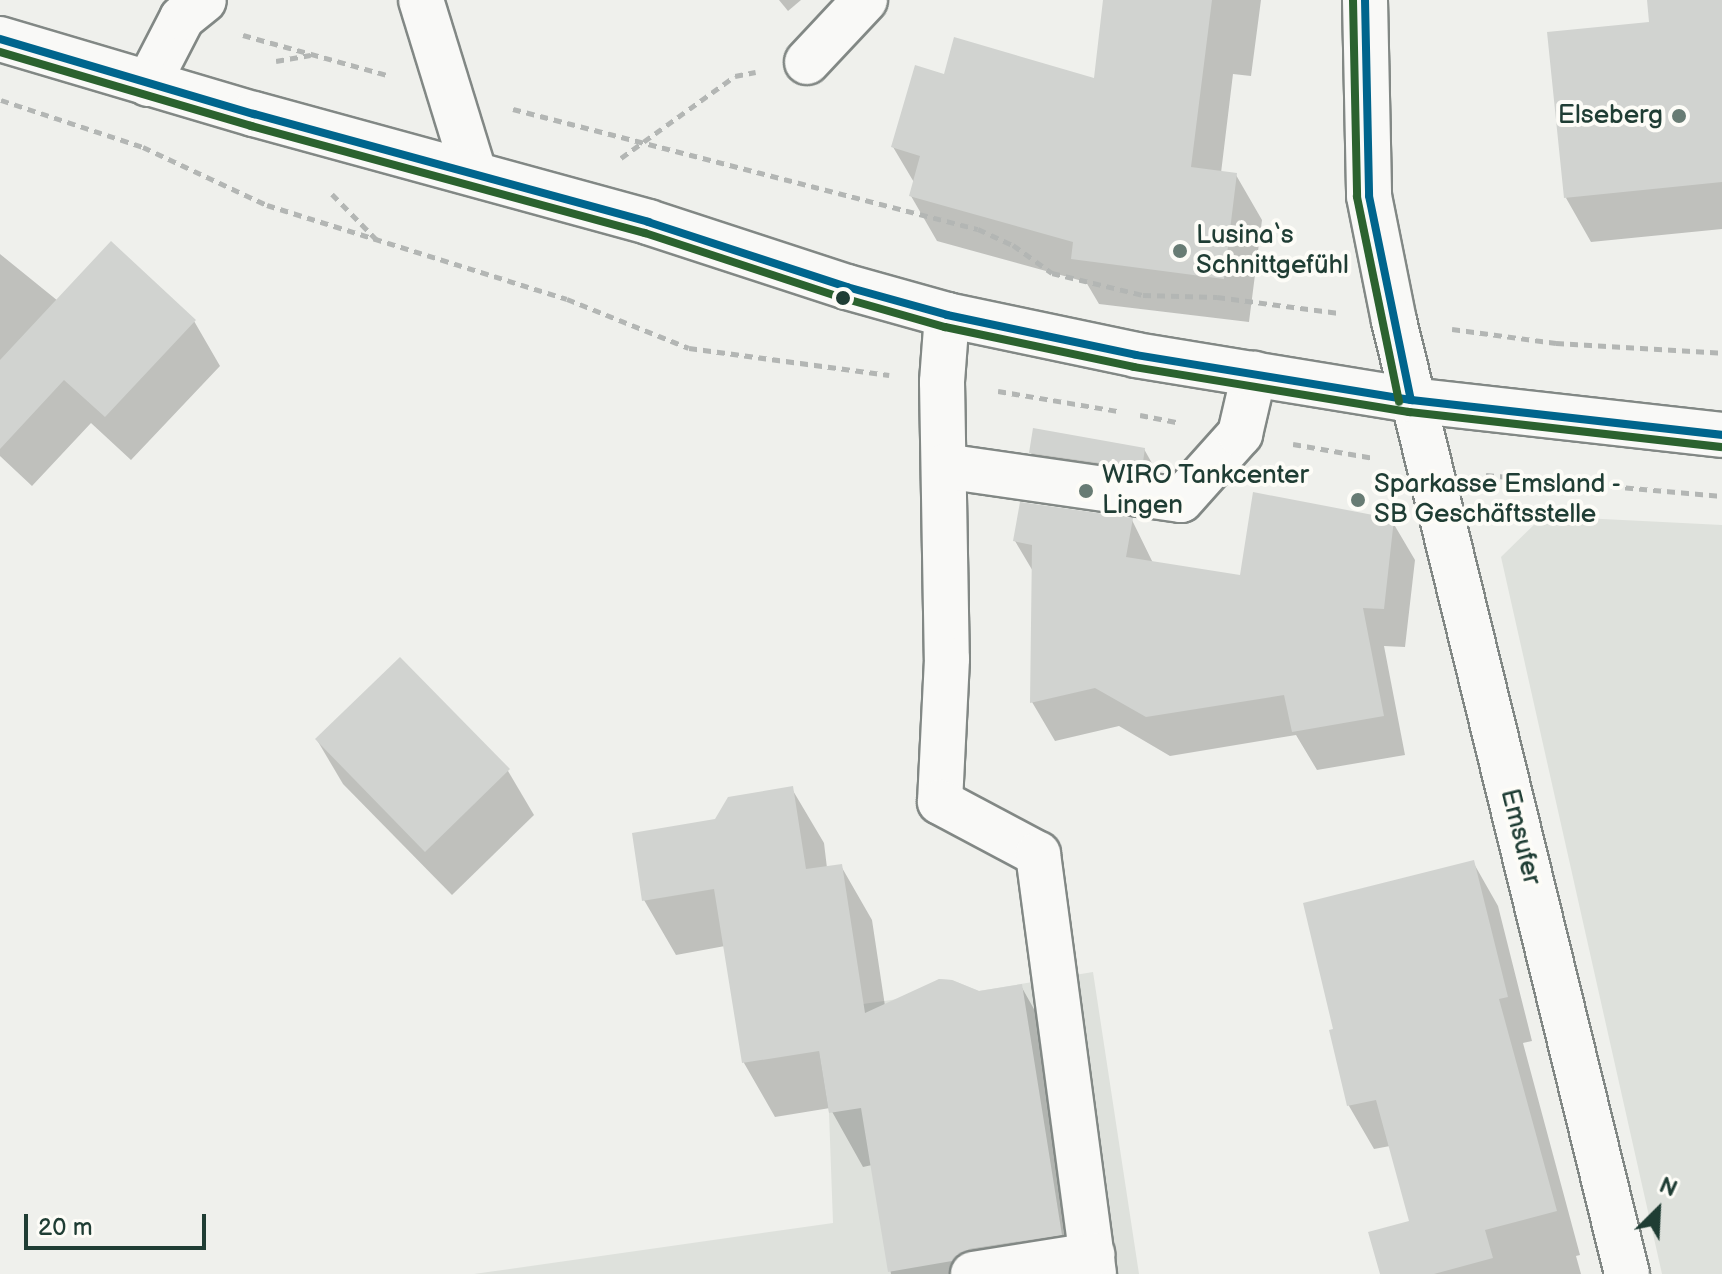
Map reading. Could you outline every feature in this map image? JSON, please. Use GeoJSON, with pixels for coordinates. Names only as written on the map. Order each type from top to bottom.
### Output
{"type":"FeatureCollection","features":[{"type":"Feature","properties":{"kind":"main road"},"geometry":{"type":"LineString","coordinates":[[148,84],[182,18],[204,0]]}},
{"type":"Feature","properties":{"kind":"main road"},"geometry":{"type":"LineString","coordinates":[[421,0],[474,172]]}},
{"type":"Feature","properties":{"kind":"main road"},"geometry":{"type":"LineString","coordinates":[[807,62],[865,0]]}},
{"type":"Feature","properties":{"kind":"main road","name":"Emsufer"},"geometry":{"type":"LineString","coordinates":[[1365,0],[1369,196],[1411,400],[1578,1065],[1627,1274]]}},
{"type":"Feature","properties":{"kind":"main road"},"geometry":{"type":"LineString","coordinates":[[0,39],[148,84],[565,198],[947,315],[1136,355],[1411,400],[1722,435]]}},
{"type":"Feature","properties":{"kind":"main road"},"geometry":{"type":"LineString","coordinates":[[947,315],[942,382],[947,659],[940,802],[1038,854],[1093,1264],[973,1274]]}},
{"type":"Feature","properties":{"kind":"main road"},"geometry":{"type":"LineString","coordinates":[[944,466],[1181,500],[1240,434],[1254,374]]}},
{"type":"Feature","properties":{"kind":"path"},"geometry":{"type":"LineString","coordinates":[[315,54],[450,93],[978,229],[1013,245],[1052,273],[1143,295],[1217,297]]}},
{"type":"Feature","properties":{"kind":"path"},"geometry":{"type":"LineString","coordinates":[[565,198],[735,76],[807,62]]}},
{"type":"Feature","properties":{"kind":"path"},"geometry":{"type":"LineString","coordinates":[[0,100],[143,147],[267,205],[378,242]]}},
{"type":"Feature","properties":{"kind":"path"},"geometry":{"type":"LineString","coordinates":[[1556,343],[1722,353]]}},
{"type":"Feature","properties":{"kind":"shaded area"},"geometry":{"type":"Polygon","coordinates":[[[1543,516],[1722,525],[1722,1274],[1662,1274],[1501,557],[1543,516]]]}},
{"type":"Feature","properties":{"kind":"shaded area"},"geometry":{"type":"Polygon","coordinates":[[[1093,972],[1139,1274],[474,1274],[833,1223],[829,1113],[819,1051],[863,1004],[912,997],[939,979],[952,980],[979,991],[1093,972]]]}},
{"type":"Feature","properties":{"kind":"building"},"geometry":{"type":"Polygon","coordinates":[[[1103,0],[1212,0],[1191,167],[1237,173],[1224,279],[1071,259],[1073,242],[909,196],[920,156],[891,147],[915,65],[944,74],[954,37],[1094,78],[1103,0]]]}},
{"type":"Feature","properties":{"kind":"building"},"geometry":{"type":"Polygon","coordinates":[[[1647,0],[1722,0],[1722,182],[1564,198],[1547,32],[1649,22],[1647,0]]]}},
{"type":"Feature","properties":{"kind":"building"},"geometry":{"type":"Polygon","coordinates":[[[111,241],[196,320],[105,417],[64,380],[0,449],[0,360],[111,241]]]}},
{"type":"Feature","properties":{"kind":"building"},"geometry":{"type":"Polygon","coordinates":[[[1033,428],[1145,448],[1142,469],[1029,453],[1033,428]]]}},
{"type":"Feature","properties":{"kind":"building"},"geometry":{"type":"Polygon","coordinates":[[[1253,492],[1394,519],[1384,609],[1363,608],[1384,716],[1292,732],[1284,695],[1146,717],[1095,688],[1030,703],[1032,545],[1013,541],[1020,502],[1133,518],[1126,557],[1240,575],[1253,492]]]}},
{"type":"Feature","properties":{"kind":"building"},"geometry":{"type":"Polygon","coordinates":[[[400,657],[510,769],[425,852],[315,739],[400,657]]]}},
{"type":"Feature","properties":{"kind":"building"},"geometry":{"type":"Polygon","coordinates":[[[793,786],[806,869],[842,864],[865,1013],[939,979],[952,980],[979,991],[1022,984],[1062,1235],[969,1249],[952,1261],[888,1272],[861,1108],[829,1113],[819,1051],[742,1063],[714,889],[642,901],[632,833],[715,819],[728,797],[793,786]]]}},
{"type":"Feature","properties":{"kind":"building"},"geometry":{"type":"Polygon","coordinates":[[[1474,860],[1508,997],[1499,999],[1557,1211],[1485,1230],[1493,1258],[1434,1274],[1380,1274],[1368,1232],[1409,1221],[1376,1100],[1347,1106],[1329,1030],[1333,1029],[1303,903],[1474,860]]]}},
{"type":"Feature","properties":{"kind":"transit line"},"geometry":{"type":"LineString","coordinates":[[1353,0],[1357,197],[1399,402]]}},
{"type":"Feature","properties":{"kind":"transit line"},"geometry":{"type":"LineString","coordinates":[[1365,0],[1369,196],[1411,400]]}},
{"type":"Feature","properties":{"kind":"transit line"},"geometry":{"type":"LineString","coordinates":[[0,39],[254,114],[648,222],[847,287],[947,315],[1136,355],[1411,400],[1722,435]]}},
{"type":"Feature","properties":{"kind":"transit line"},"geometry":{"type":"LineString","coordinates":[[0,52],[251,126],[645,233],[843,298],[945,327],[1134,367],[1409,412],[1721,447]]}},
{"type":"Feature","properties":{"kind":"place","name":"Elseberg"},"geometry":{"type":"Point","coordinates":[1679,116]}},
{"type":"Feature","properties":{"kind":"place","name":"Lusina‘s Schnittgefühl"},"geometry":{"type":"Point","coordinates":[1180,251]}},
{"type":"Feature","properties":{"kind":"place","name":"WIRO Tankcenter Lingen"},"geometry":{"type":"Point","coordinates":[1086,491]}},
{"type":"Feature","properties":{"kind":"place","name":"Sparkasse Emsland - SB Geschäftsstelle"},"geometry":{"type":"Point","coordinates":[1358,500]}}]}
